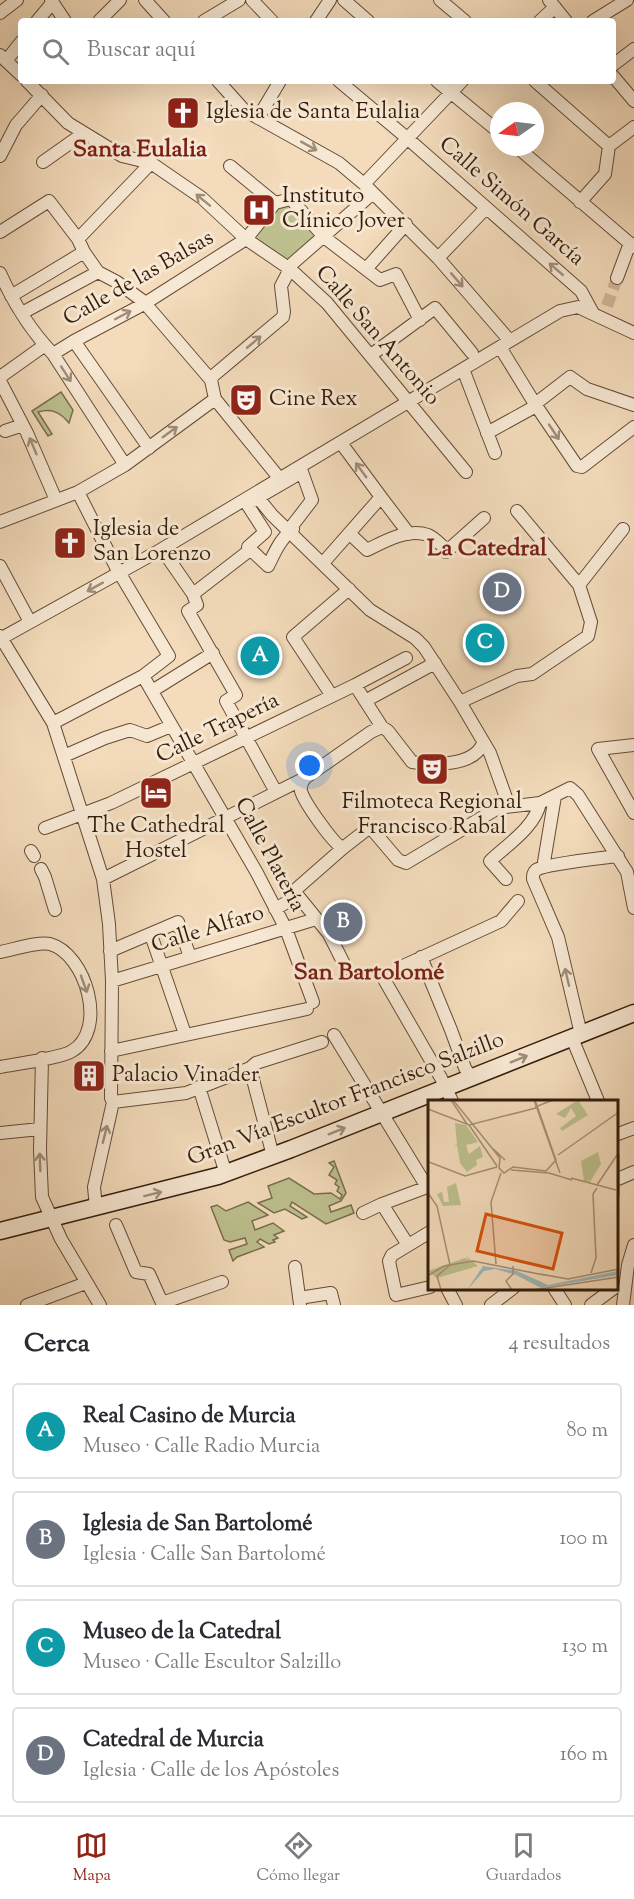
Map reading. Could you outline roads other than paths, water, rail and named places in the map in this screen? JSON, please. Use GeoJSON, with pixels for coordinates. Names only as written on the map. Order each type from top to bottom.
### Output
{"type":"FeatureCollection","features":[{"type":"Feature","properties":{"kind":"main road","name":"Gran Vía Escultor Francisco Salzillo"},"geometry":{"type":"LineString","coordinates":[[429,1100],[449,1094],[468,1073],[576,1036],[634,1013]]}},
{"type":"Feature","properties":{"kind":"main road","name":"Gran Vía Escultor Francisco Salzillo"},"geometry":{"type":"LineString","coordinates":[[0,1231],[186,1186],[226,1174],[381,1114],[428,1100]]}},
{"type":"Feature","properties":{"kind":"street"},"geometry":{"type":"LineString","coordinates":[[0,14],[17,0]]}},
{"type":"Feature","properties":{"kind":"street"},"geometry":{"type":"LineString","coordinates":[[102,18],[120,0]]}},
{"type":"Feature","properties":{"kind":"street"},"geometry":{"type":"LineString","coordinates":[[145,0],[161,18]]}},
{"type":"Feature","properties":{"kind":"street"},"geometry":{"type":"LineString","coordinates":[[209,18],[239,0]]}},
{"type":"Feature","properties":{"kind":"street"},"geometry":{"type":"LineString","coordinates":[[252,0],[269,18]]}},
{"type":"Feature","properties":{"kind":"street"},"geometry":{"type":"LineString","coordinates":[[318,18],[330,0]]}},
{"type":"Feature","properties":{"kind":"street"},"geometry":{"type":"LineString","coordinates":[[344,0],[365,18]]}},
{"type":"Feature","properties":{"kind":"street"},"geometry":{"type":"LineString","coordinates":[[440,0],[461,18]]}},
{"type":"Feature","properties":{"kind":"street"},"geometry":{"type":"LineString","coordinates":[[598,18],[627,0]]}},
{"type":"Feature","properties":{"kind":"street"},"geometry":{"type":"LineString","coordinates":[[40,18],[52,1],[63,18]]}},
{"type":"Feature","properties":{"kind":"street"},"geometry":{"type":"LineString","coordinates":[[542,18],[552,4],[564,18]]}},
{"type":"Feature","properties":{"kind":"street"},"geometry":{"type":"LineString","coordinates":[[18,44],[2,57],[18,72]]}},
{"type":"Feature","properties":{"kind":"street"},"geometry":{"type":"LineString","coordinates":[[616,63],[634,49]]}},
{"type":"Feature","properties":{"kind":"street"},"geometry":{"type":"LineString","coordinates":[[616,80],[634,101]]}},
{"type":"Feature","properties":{"kind":"street"},"geometry":{"type":"LineString","coordinates":[[221,84],[244,110],[339,163],[368,188],[438,258],[505,344],[536,405],[574,463],[580,467],[590,462],[634,427]]}},
{"type":"Feature","properties":{"kind":"street"},"geometry":{"type":"LineString","coordinates":[[258,118],[278,84]]}},
{"type":"Feature","properties":{"kind":"street","name":"Calle Simón García"},"geometry":{"type":"LineString","coordinates":[[343,84],[581,291],[598,316]]}},
{"type":"Feature","properties":{"kind":"street"},"geometry":{"type":"LineString","coordinates":[[440,84],[490,125]]}},
{"type":"Feature","properties":{"kind":"street"},"geometry":{"type":"LineString","coordinates":[[211,380],[283,317],[281,286],[293,263],[324,237],[368,188],[407,138],[459,84]]}},
{"type":"Feature","properties":{"kind":"street"},"geometry":{"type":"LineString","coordinates":[[538,84],[609,147]]}},
{"type":"Feature","properties":{"kind":"street"},"geometry":{"type":"LineString","coordinates":[[0,156],[36,87],[68,123],[122,156],[151,163]]}},
{"type":"Feature","properties":{"kind":"street"},"geometry":{"type":"LineString","coordinates":[[580,202],[605,174],[609,147],[634,127]]}},
{"type":"Feature","properties":{"kind":"street"},"geometry":{"type":"LineString","coordinates":[[43,162],[84,133]]}},
{"type":"Feature","properties":{"kind":"street"},"geometry":{"type":"LineString","coordinates":[[527,156],[632,245],[617,278]]}},
{"type":"Feature","properties":{"kind":"street"},"geometry":{"type":"LineString","coordinates":[[78,239],[151,163]]}},
{"type":"Feature","properties":{"kind":"street","name":"Calle San Antonio"},"geometry":{"type":"LineString","coordinates":[[151,163],[202,198],[246,239],[290,269],[327,303],[466,472]]}},
{"type":"Feature","properties":{"kind":"street"},"geometry":{"type":"LineString","coordinates":[[230,166],[275,202],[291,199],[324,237],[380,280],[396,274],[420,320]]}},
{"type":"Feature","properties":{"kind":"street"},"geometry":{"type":"LineString","coordinates":[[0,232],[49,201],[78,239],[98,272],[135,293],[211,380],[215,399],[280,479]]}},
{"type":"Feature","properties":{"kind":"street","name":"Calle de las Balsas"},"geometry":{"type":"LineString","coordinates":[[1,383],[49,350],[74,340],[144,304],[246,239],[275,202]]}},
{"type":"Feature","properties":{"kind":"street"},"geometry":{"type":"LineString","coordinates":[[438,258],[486,208]]}},
{"type":"Feature","properties":{"kind":"street"},"geometry":{"type":"LineString","coordinates":[[366,269],[405,224]]}},
{"type":"Feature","properties":{"kind":"street"},"geometry":{"type":"LineString","coordinates":[[10,296],[84,252]]}},
{"type":"Feature","properties":{"kind":"street"},"geometry":{"type":"LineString","coordinates":[[22,313],[98,272]]}},
{"type":"Feature","properties":{"kind":"street"},"geometry":{"type":"LineString","coordinates":[[0,273],[10,296],[49,350],[125,465]]}},
{"type":"Feature","properties":{"kind":"street"},"geometry":{"type":"LineString","coordinates":[[598,316],[607,306]]}},
{"type":"Feature","properties":{"kind":"street"},"geometry":{"type":"LineString","coordinates":[[96,1208],[94,1187],[113,1102],[111,1098],[112,981],[109,924],[103,879],[53,723],[0,638],[256,496],[302,472],[312,500],[276,548],[268,566],[248,546],[265,532],[247,504],[256,496],[280,479],[566,308],[578,307],[634,333]]}},
{"type":"Feature","properties":{"kind":"street"},"geometry":{"type":"LineString","coordinates":[[371,355],[435,309],[472,353]]}},
{"type":"Feature","properties":{"kind":"street"},"geometry":{"type":"LineString","coordinates":[[74,340],[149,448]]}},
{"type":"Feature","properties":{"kind":"street"},"geometry":{"type":"LineString","coordinates":[[463,369],[495,453]]}},
{"type":"Feature","properties":{"kind":"street"},"geometry":{"type":"LineString","coordinates":[[487,433],[536,405],[570,377],[587,389],[634,405]]}},
{"type":"Feature","properties":{"kind":"street"},"geometry":{"type":"LineString","coordinates":[[1,383],[23,425],[56,500]]}},
{"type":"Feature","properties":{"kind":"street"},"geometry":{"type":"LineString","coordinates":[[0,522],[78,492],[125,465],[215,399]]}},
{"type":"Feature","properties":{"kind":"street"},"geometry":{"type":"LineString","coordinates":[[5,431],[23,425]]}},
{"type":"Feature","properties":{"kind":"street"},"geometry":{"type":"LineString","coordinates":[[341,443],[409,534]]}},
{"type":"Feature","properties":{"kind":"street"},"geometry":{"type":"LineString","coordinates":[[53,723],[143,676],[170,656],[120,573],[78,492]]}},
{"type":"Feature","properties":{"kind":"street"},"geometry":{"type":"LineString","coordinates":[[256,496],[272,515],[374,614],[410,635],[424,647],[490,753],[509,806]]}},
{"type":"Feature","properties":{"kind":"street"},"geometry":{"type":"LineString","coordinates":[[324,563],[381,497]]}},
{"type":"Feature","properties":{"kind":"street"},"geometry":{"type":"LineString","coordinates":[[460,702],[517,676],[532,674],[588,636],[591,622],[579,585],[517,511]]}},
{"type":"Feature","properties":{"kind":"street"},"geometry":{"type":"LineString","coordinates":[[350,534],[367,550],[385,541],[409,534],[429,536],[447,551],[484,518]]}},
{"type":"Feature","properties":{"kind":"street"},"geometry":{"type":"LineString","coordinates":[[579,585],[623,529]]}},
{"type":"Feature","properties":{"kind":"street"},"geometry":{"type":"LineString","coordinates":[[193,594],[250,550]]}},
{"type":"Feature","properties":{"kind":"street"},"geometry":{"type":"LineString","coordinates":[[166,555],[193,594],[197,605],[188,611],[236,695],[226,701],[276,792]]}},
{"type":"Feature","properties":{"kind":"street"},"geometry":{"type":"LineString","coordinates":[[0,566],[30,622]]}},
{"type":"Feature","properties":{"kind":"street"},"geometry":{"type":"LineString","coordinates":[[332,696],[293,637],[349,589]]}},
{"type":"Feature","properties":{"kind":"street"},"geometry":{"type":"LineString","coordinates":[[152,692],[213,653]]}},
{"type":"Feature","properties":{"kind":"street","name":"Calle Trapería"},"geometry":{"type":"LineString","coordinates":[[45,828],[84,815],[195,764],[355,686],[406,658]]}},
{"type":"Feature","properties":{"kind":"street"},"geometry":{"type":"LineString","coordinates":[[365,701],[435,663]]}},
{"type":"Feature","properties":{"kind":"street","name":"Calle Platería"},"geometry":{"type":"LineString","coordinates":[[143,676],[258,873],[286,929],[310,1006],[185,1034]]}},
{"type":"Feature","properties":{"kind":"street"},"geometry":{"type":"LineString","coordinates":[[355,686],[382,727],[388,731],[409,760],[448,764],[462,760],[480,750],[483,743]]}},
{"type":"Feature","properties":{"kind":"street"},"geometry":{"type":"LineString","coordinates":[[64,756],[130,730],[147,736],[171,726]]}},
{"type":"Feature","properties":{"kind":"street"},"geometry":{"type":"LineString","coordinates":[[103,879],[304,778],[371,732],[382,727]]}},
{"type":"Feature","properties":{"kind":"street"},"geometry":{"type":"LineString","coordinates":[[634,745],[598,749],[634,813]]}},
{"type":"Feature","properties":{"kind":"street"},"geometry":{"type":"LineString","coordinates":[[304,778],[301,787],[304,796],[332,840],[343,848]]}},
{"type":"Feature","properties":{"kind":"street"},"geometry":{"type":"LineString","coordinates":[[275,909],[370,827],[398,860],[406,863],[498,808],[540,803],[566,789],[574,790],[631,872],[634,908]]}},
{"type":"Feature","properties":{"kind":"street"},"geometry":{"type":"LineString","coordinates":[[544,865],[555,796]]}},
{"type":"Feature","properties":{"kind":"street"},"geometry":{"type":"LineString","coordinates":[[506,879],[490,861],[520,834],[538,813],[540,803]]}},
{"type":"Feature","properties":{"kind":"street"},"geometry":{"type":"LineString","coordinates":[[598,1100],[576,1036],[558,937],[534,874],[544,865],[618,856]]}},
{"type":"Feature","properties":{"kind":"street"},"geometry":{"type":"LineString","coordinates":[[40,869],[45,877],[55,910]]}},
{"type":"Feature","properties":{"kind":"street"},"geometry":{"type":"LineString","coordinates":[[296,893],[329,934],[346,968]]}},
{"type":"Feature","properties":{"kind":"street"},"geometry":{"type":"LineString","coordinates":[[403,966],[501,921],[518,901]]}},
{"type":"Feature","properties":{"kind":"street","name":"Calle Alfaro"},"geometry":{"type":"LineString","coordinates":[[112,981],[316,919]]}},
{"type":"Feature","properties":{"kind":"street"},"geometry":{"type":"LineString","coordinates":[[110,951],[178,922],[190,957]]}},
{"type":"Feature","properties":{"kind":"street"},"geometry":{"type":"LineString","coordinates":[[111,1051],[185,1034],[151,935]]}},
{"type":"Feature","properties":{"kind":"street"},"geometry":{"type":"LineString","coordinates":[[0,952],[47,942],[56,946],[70,957],[83,979],[90,1004],[85,1036],[71,1052],[0,1067]]}},
{"type":"Feature","properties":{"kind":"street"},"geometry":{"type":"LineString","coordinates":[[421,957],[468,1073]]}},
{"type":"Feature","properties":{"kind":"street"},"geometry":{"type":"LineString","coordinates":[[385,981],[449,1094]]}},
{"type":"Feature","properties":{"kind":"street"},"geometry":{"type":"LineString","coordinates":[[334,1035],[381,1114],[428,1184]]}},
{"type":"Feature","properties":{"kind":"street"},"geometry":{"type":"LineString","coordinates":[[113,1102],[186,1093],[256,1064],[322,1042]]}},
{"type":"Feature","properties":{"kind":"street"},"geometry":{"type":"LineString","coordinates":[[42,1058],[41,1192],[61,1239],[100,1305]]}},
{"type":"Feature","properties":{"kind":"street"},"geometry":{"type":"LineString","coordinates":[[250,1068],[273,1156]]}},
{"type":"Feature","properties":{"kind":"street"},"geometry":{"type":"LineString","coordinates":[[199,1087],[226,1174]]}},
{"type":"Feature","properties":{"kind":"street"},"geometry":{"type":"LineString","coordinates":[[619,1134],[634,1128]]}},
{"type":"Feature","properties":{"kind":"street"},"geometry":{"type":"LineString","coordinates":[[0,1133],[40,1129]]}},
{"type":"Feature","properties":{"kind":"street"},"geometry":{"type":"LineString","coordinates":[[619,1179],[634,1172]]}},
{"type":"Feature","properties":{"kind":"street"},"geometry":{"type":"LineString","coordinates":[[363,1213],[428,1186]]}},
{"type":"Feature","properties":{"kind":"street"},"geometry":{"type":"LineString","coordinates":[[382,1204],[408,1245]]}},
{"type":"Feature","properties":{"kind":"street"},"geometry":{"type":"LineString","coordinates":[[116,1225],[136,1272],[149,1274],[163,1304],[222,1282]]}},
{"type":"Feature","properties":{"kind":"street"},"geometry":{"type":"LineString","coordinates":[[428,1233],[390,1257],[389,1264],[397,1300],[428,1288]]}},
{"type":"Feature","properties":{"kind":"street"},"geometry":{"type":"LineString","coordinates":[[591,1305],[623,1295],[634,1246]]}},
{"type":"Feature","properties":{"kind":"street"},"geometry":{"type":"LineString","coordinates":[[295,1267],[300,1301],[331,1293],[334,1305]]}},
{"type":"Feature","properties":{"kind":"street"},"geometry":{"type":"LineString","coordinates":[[27,1305],[86,1283]]}},
{"type":"Feature","properties":{"kind":"street"},"geometry":{"type":"LineString","coordinates":[[448,1290],[456,1305]]}},
{"type":"Feature","properties":{"kind":"street"},"geometry":{"type":"LineString","coordinates":[[490,1305],[510,1290]]}},
{"type":"Feature","properties":{"kind":"street"},"geometry":{"type":"LineString","coordinates":[[555,1290],[565,1305]]}},
{"type":"Feature","properties":{"kind":"tunnel"},"geometry":{"type":"LineString","coordinates":[[607,306],[617,278]]}},
{"type":"Feature","properties":{"kind":"place","name":"Iglesia de Santa Eulalia"},"geometry":{"type":"Point","coordinates":[183,113]}},
{"type":"Feature","properties":{"kind":"place","name":"Instituto Clínico Jover"},"geometry":{"type":"Point","coordinates":[259,210]}},
{"type":"Feature","properties":{"kind":"place","name":"Cine Rex"},"geometry":{"type":"Point","coordinates":[246,400]}},
{"type":"Feature","properties":{"kind":"place","name":"Iglesia de San Lorenzo"},"geometry":{"type":"Point","coordinates":[70,543]}},
{"type":"Feature","properties":{"kind":"place","name":"Catedral de Murcia"},"geometry":{"type":"Point","coordinates":[502,592]}},
{"type":"Feature","properties":{"kind":"place","name":"Museo de la Catedral"},"geometry":{"type":"Point","coordinates":[485,643]}},
{"type":"Feature","properties":{"kind":"place","name":"Real Casino de Murcia"},"geometry":{"type":"Point","coordinates":[260,656]}},
{"type":"Feature","properties":{"kind":"place","name":"Filmoteca Regional Francisco Rabal"},"geometry":{"type":"Point","coordinates":[432,769]}},
{"type":"Feature","properties":{"kind":"place","name":"The Cathedral Hostel"},"geometry":{"type":"Point","coordinates":[156,793]}},
{"type":"Feature","properties":{"kind":"place","name":"Iglesia de San Bartolomé"},"geometry":{"type":"Point","coordinates":[343,922]}},
{"type":"Feature","properties":{"kind":"place","name":"Palacio Vinader"},"geometry":{"type":"Point","coordinates":[89,1076]}},
{"type":"Feature","properties":{"kind":"district","name":"Santa Eulalia"},"geometry":{"type":"Point","coordinates":[140,150]}},
{"type":"Feature","properties":{"kind":"district","name":"La Catedral"},"geometry":{"type":"Point","coordinates":[487,549]}},
{"type":"Feature","properties":{"kind":"district","name":"San Bartolomé"},"geometry":{"type":"Point","coordinates":[369,973]}}]}
